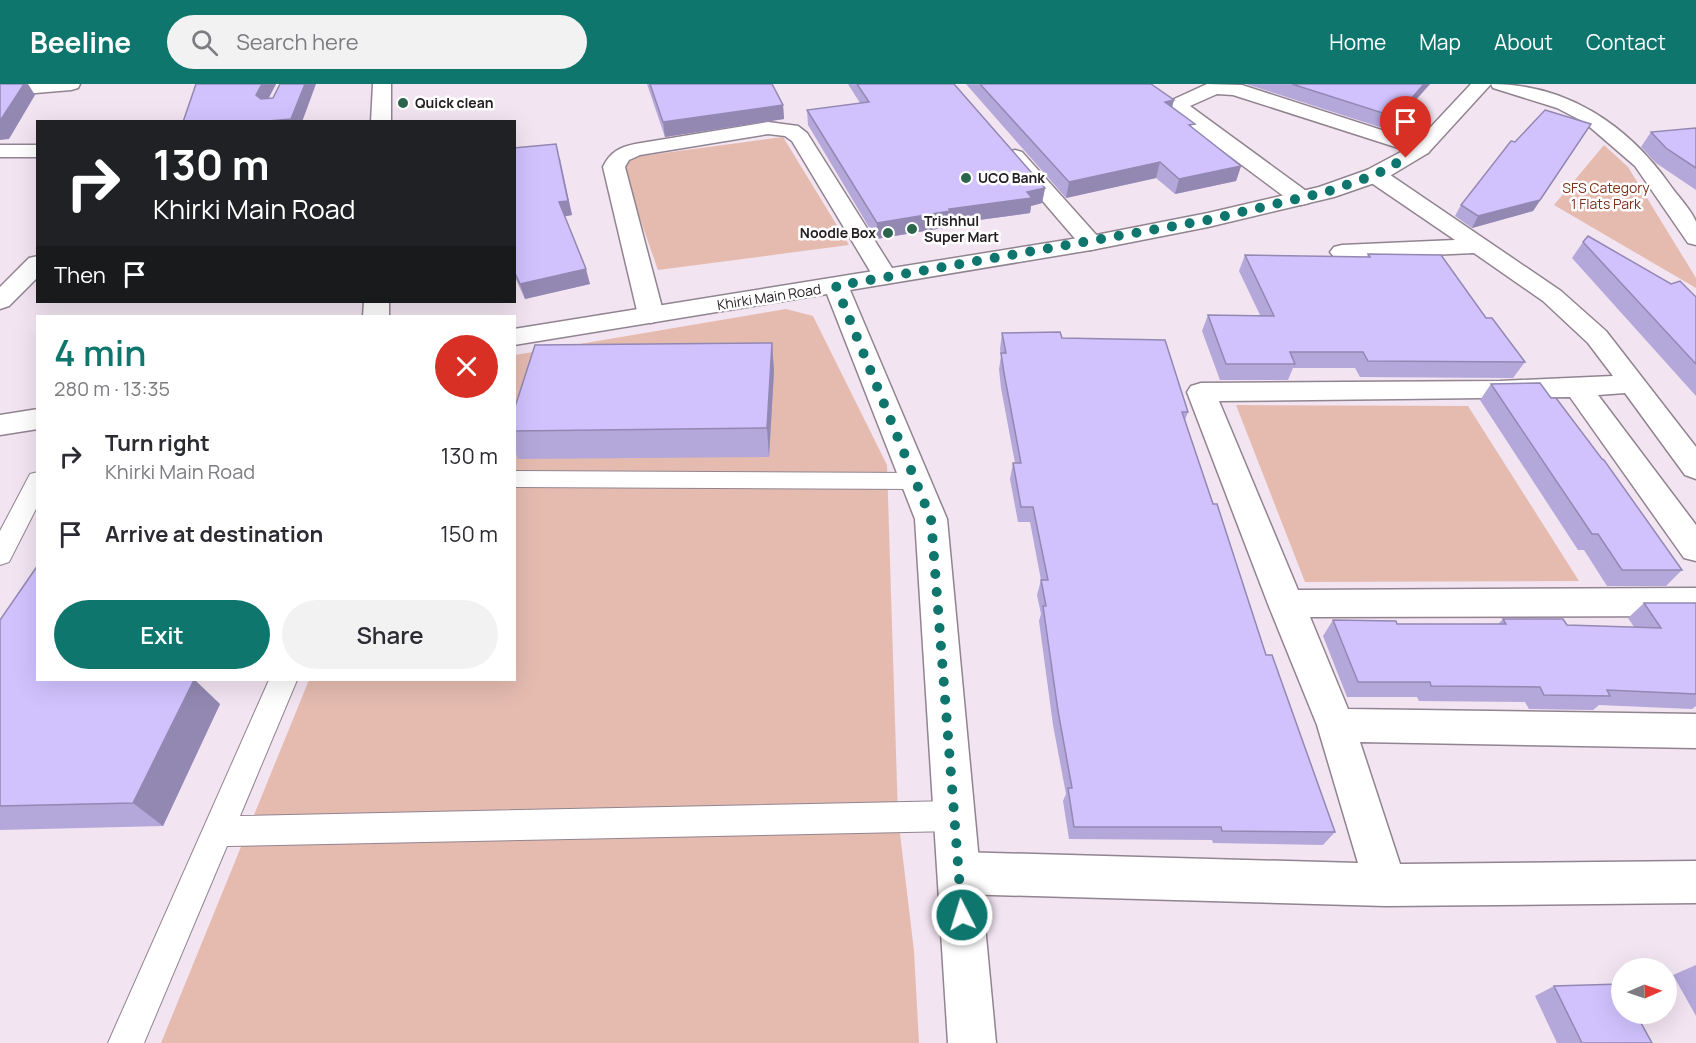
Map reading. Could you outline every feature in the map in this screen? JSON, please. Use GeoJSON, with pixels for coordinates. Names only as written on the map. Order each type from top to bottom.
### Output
{"type":"FeatureCollection","features":[{"type":"Feature","properties":{"kind":"street"},"geometry":{"type":"LineString","coordinates":[[0,90],[71,84]]}},
{"type":"Feature","properties":{"kind":"street"},"geometry":{"type":"LineString","coordinates":[[381,120],[382,84]]}},
{"type":"Feature","properties":{"kind":"street","name":"Khirki Main Road"},"geometry":{"type":"LineString","coordinates":[[516,337],[1091,243],[1208,220],[1301,198],[1375,175],[1421,149],[1482,84]]}},
{"type":"Feature","properties":{"kind":"street"},"geometry":{"type":"LineString","coordinates":[[1500,84],[1564,104],[1591,118],[1643,162],[1696,238]]}},
{"type":"Feature","properties":{"kind":"street"},"geometry":{"type":"LineString","coordinates":[[1301,198],[1183,112],[1179,104],[1214,88],[1235,89],[1421,149]]}},
{"type":"Feature","properties":{"kind":"street"},"geometry":{"type":"LineString","coordinates":[[651,315],[614,167],[622,155],[635,150],[768,128],[791,130],[800,137],[885,276]]}},
{"type":"Feature","properties":{"kind":"street"},"geometry":{"type":"LineString","coordinates":[[1000,138],[1091,243]]}},
{"type":"Feature","properties":{"kind":"street"},"geometry":{"type":"LineString","coordinates":[[0,152],[36,151]]}},
{"type":"Feature","properties":{"kind":"street"},"geometry":{"type":"LineString","coordinates":[[1375,175],[1552,296],[1597,337],[1696,468]]}},
{"type":"Feature","properties":{"kind":"street"},"geometry":{"type":"LineString","coordinates":[[1342,252],[1480,246]]}},
{"type":"Feature","properties":{"kind":"street"},"geometry":{"type":"LineString","coordinates":[[0,301],[36,265]]}},
{"type":"Feature","properties":{"kind":"street"},"geometry":{"type":"LineString","coordinates":[[836,286],[931,519],[972,1043]]}},
{"type":"Feature","properties":{"kind":"street"},"geometry":{"type":"LineString","coordinates":[[1386,885],[1336,725],[1285,604],[1201,392],[1578,388],[1632,384]]}},
{"type":"Feature","properties":{"kind":"street"},"geometry":{"type":"LineString","coordinates":[[1578,388],[1696,549]]}},
{"type":"Feature","properties":{"kind":"street"},"geometry":{"type":"LineString","coordinates":[[0,425],[36,419]]}},
{"type":"Feature","properties":{"kind":"street"},"geometry":{"type":"LineString","coordinates":[[1285,604],[1696,602]]}},
{"type":"Feature","properties":{"kind":"street"},"geometry":{"type":"LineString","coordinates":[[1336,725],[1696,731]]}},
{"type":"Feature","properties":{"kind":"street"},"geometry":{"type":"LineString","coordinates":[[959,873],[1386,885],[1696,882]]}},
{"type":"Feature","properties":{"kind":"lane"},"geometry":{"type":"LineString","coordinates":[[516,479],[916,481]]}},
{"type":"Feature","properties":{"kind":"lane"},"geometry":{"type":"LineString","coordinates":[[0,555],[36,484]]}},
{"type":"Feature","properties":{"kind":"lane"},"geometry":{"type":"LineString","coordinates":[[126,1043],[283,681]]}},
{"type":"Feature","properties":{"kind":"lane"},"geometry":{"type":"LineString","coordinates":[[217,831],[954,816]]}},
{"type":"Feature","properties":{"kind":"green space"},"geometry":{"type":"Polygon","coordinates":[[[783,137],[849,245],[658,270],[619,159],[783,137]]]}},
{"type":"Feature","properties":{"kind":"green space","name":"SFS Category 1 Flats Park"},"geometry":{"type":"Polygon","coordinates":[[[1604,145],[1628,167],[1696,278],[1696,288],[1554,205],[1604,145]]]}},
{"type":"Feature","properties":{"kind":"green space"},"geometry":{"type":"Polygon","coordinates":[[[786,309],[813,316],[887,465],[898,817],[914,951],[919,1043],[161,1043],[309,681],[516,681],[516,355],[786,309]]]}},
{"type":"Feature","properties":{"kind":"green space"},"geometry":{"type":"Polygon","coordinates":[[[1236,405],[1468,406],[1579,581],[1305,582],[1236,405]]]}},
{"type":"Feature","properties":{"kind":"building"},"geometry":{"type":"Polygon","coordinates":[[[0,84],[24,84],[0,121],[0,84]]]}},
{"type":"Feature","properties":{"kind":"building"},"geometry":{"type":"Polygon","coordinates":[[[196,84],[262,84],[256,95],[261,99],[273,98],[280,84],[305,84],[291,119],[184,120],[196,84]]]}},
{"type":"Feature","properties":{"kind":"building"},"geometry":{"type":"Polygon","coordinates":[[[650,84],[772,84],[783,105],[663,122],[650,84]]]}},
{"type":"Feature","properties":{"kind":"building"},"geometry":{"type":"Polygon","coordinates":[[[857,84],[954,84],[1045,188],[1027,192],[1032,198],[949,209],[950,211],[877,223],[807,110],[869,102],[857,84]]]}},
{"type":"Feature","properties":{"kind":"building"},"geometry":{"type":"Polygon","coordinates":[[[980,84],[1151,84],[1174,100],[1165,102],[1195,124],[1189,125],[1241,166],[1179,179],[1160,162],[1069,182],[980,84]]]}},
{"type":"Feature","properties":{"kind":"building"},"geometry":{"type":"Polygon","coordinates":[[[1292,84],[1424,84],[1395,117],[1292,84]]]}},
{"type":"Feature","properties":{"kind":"building"},"geometry":{"type":"Polygon","coordinates":[[[1545,110],[1591,124],[1540,200],[1478,216],[1461,205],[1511,141],[1515,142],[1545,110]]]}},
{"type":"Feature","properties":{"kind":"building"},"geometry":{"type":"Polygon","coordinates":[[[1696,128],[1696,168],[1666,148],[1651,132],[1696,128]]]}},
{"type":"Feature","properties":{"kind":"building"},"geometry":{"type":"Polygon","coordinates":[[[556,144],[568,201],[559,202],[586,269],[520,284],[516,275],[516,148],[556,144]]]}},
{"type":"Feature","properties":{"kind":"building"},"geometry":{"type":"Polygon","coordinates":[[[1588,236],[1671,284],[1680,281],[1696,297],[1696,364],[1583,242],[1588,236]]]}},
{"type":"Feature","properties":{"kind":"building"},"geometry":{"type":"Polygon","coordinates":[[[1368,254],[1441,255],[1486,318],[1492,318],[1525,362],[1368,361],[1363,352],[1290,352],[1295,364],[1226,364],[1208,315],[1274,316],[1245,255],[1370,257],[1368,254]]]}},
{"type":"Feature","properties":{"kind":"building"},"geometry":{"type":"Polygon","coordinates":[[[1060,332],[1062,338],[1165,340],[1188,412],[1182,412],[1213,504],[1217,504],[1266,655],[1272,655],[1335,832],[1222,831],[1221,827],[1074,827],[1068,788],[1072,788],[1043,606],[1046,606],[1041,580],[1048,580],[1033,507],[1021,507],[1013,463],[1021,463],[1001,353],[1006,353],[1002,333],[1060,332]]]}},
{"type":"Feature","properties":{"kind":"building"},"geometry":{"type":"Polygon","coordinates":[[[772,343],[767,428],[516,431],[516,404],[535,345],[772,343]]]}},
{"type":"Feature","properties":{"kind":"building"},"geometry":{"type":"Polygon","coordinates":[[[1540,383],[1551,398],[1556,398],[1604,460],[1682,570],[1622,570],[1598,534],[1592,534],[1491,384],[1540,383]]]}},
{"type":"Feature","properties":{"kind":"building"},"geometry":{"type":"Polygon","coordinates":[[[36,568],[36,681],[194,681],[133,803],[0,806],[0,620],[36,568]]]}},
{"type":"Feature","properties":{"kind":"building"},"geometry":{"type":"Polygon","coordinates":[[[1644,603],[1696,603],[1696,694],[1607,690],[1610,696],[1544,695],[1540,687],[1431,686],[1430,682],[1358,682],[1333,620],[1396,621],[1397,624],[1506,624],[1503,619],[1563,619],[1567,625],[1661,628],[1644,603]]]}},
{"type":"Feature","properties":{"kind":"building"},"geometry":{"type":"Polygon","coordinates":[[[1611,984],[1611,1024],[1642,1024],[1652,1043],[1582,1043],[1554,986],[1611,984]]]}},
{"type":"Feature","properties":{"kind":"place","name":"Quick clean"},"geometry":{"type":"Point","coordinates":[403,103]}},
{"type":"Feature","properties":{"kind":"place","name":"UCO Bank"},"geometry":{"type":"Point","coordinates":[966,178]}},
{"type":"Feature","properties":{"kind":"place","name":"Trishhul Super Mart"},"geometry":{"type":"Point","coordinates":[912,229]}},
{"type":"Feature","properties":{"kind":"place","name":"Noodle Box"},"geometry":{"type":"Point","coordinates":[888,233]}},
{"type":"Feature","properties":{"kind":"route"},"geometry":{"type":"LineString","coordinates":[[962,915],[931,519],[836,286],[1091,243],[1208,220],[1326,192],[1375,175],[1406,158]]}}]}
